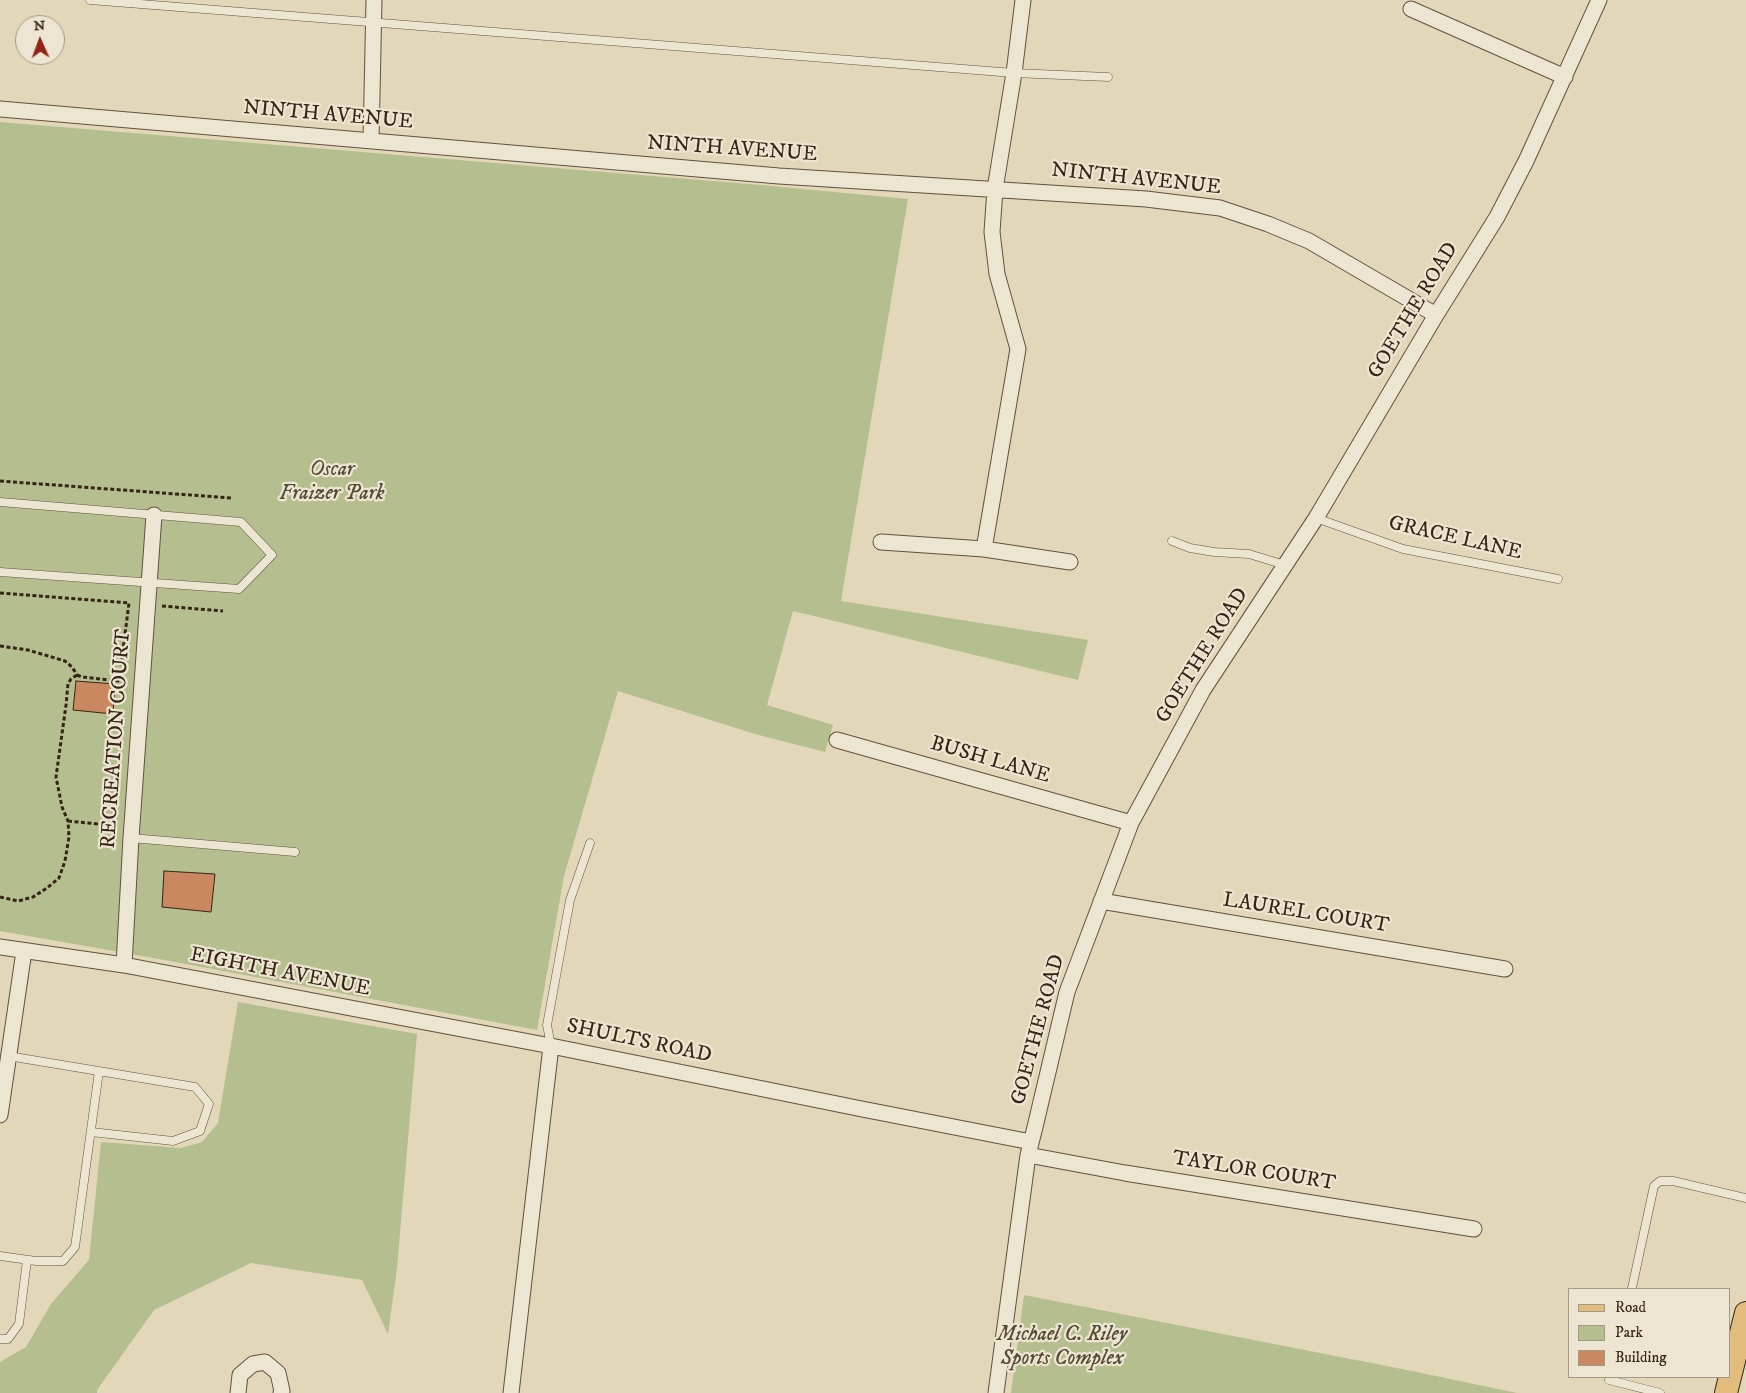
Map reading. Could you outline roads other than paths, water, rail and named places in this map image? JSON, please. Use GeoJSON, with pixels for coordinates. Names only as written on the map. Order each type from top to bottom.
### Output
{"type":"FeatureCollection","features":[{"type":"Feature","properties":{"kind":"main road"},"geometry":{"type":"LineString","coordinates":[[1731,1373],[1746,1313]]}},
{"type":"Feature","properties":{"kind":"main road"},"geometry":{"type":"LineString","coordinates":[[1726,1393],[1730,1378]]}},
{"type":"Feature","properties":{"kind":"street"},"geometry":{"type":"LineString","coordinates":[[371,141],[374,0]]}},
{"type":"Feature","properties":{"kind":"street"},"geometry":{"type":"LineString","coordinates":[[984,549],[1018,349],[997,274],[992,232],[995,189],[1014,73],[1023,0]]}},
{"type":"Feature","properties":{"kind":"street","name":"GOETHE ROAD"},"geometry":{"type":"LineString","coordinates":[[996,1393],[1030,1148],[1067,992],[1131,824],[1203,690],[1316,518],[1436,315],[1497,217],[1526,162],[1599,0]]}},
{"type":"Feature","properties":{"kind":"street"},"geometry":{"type":"LineString","coordinates":[[1412,8],[1565,76]]}},
{"type":"Feature","properties":{"kind":"street","name":"NINTH AVENUE"},"geometry":{"type":"LineString","coordinates":[[0,109],[779,176],[1146,199],[1220,208],[1268,224],[1309,241],[1436,315]]}},
{"type":"Feature","properties":{"kind":"street","name":"RECREATION COURT"},"geometry":{"type":"LineString","coordinates":[[124,965],[131,833],[154,515]]}},
{"type":"Feature","properties":{"kind":"street"},"geometry":{"type":"LineString","coordinates":[[881,542],[984,549],[1070,562]]}},
{"type":"Feature","properties":{"kind":"street","name":"BUSH LANE"},"geometry":{"type":"LineString","coordinates":[[838,740],[1131,824]]}},
{"type":"Feature","properties":{"kind":"street","name":"LAUREL COURT"},"geometry":{"type":"LineString","coordinates":[[1101,901],[1505,969]]}},
{"type":"Feature","properties":{"kind":"street","name":"EIGHTH AVENUE"},"geometry":{"type":"LineString","coordinates":[[0,947],[124,965],[551,1046]]}},
{"type":"Feature","properties":{"kind":"street"},"geometry":{"type":"LineString","coordinates":[[0,1115],[24,951]]}},
{"type":"Feature","properties":{"kind":"street","name":"SHULTS ROAD"},"geometry":{"type":"LineString","coordinates":[[511,1393],[551,1046],[862,1110],[1030,1148]]}},
{"type":"Feature","properties":{"kind":"street","name":"TAYLOR COURT"},"geometry":{"type":"LineString","coordinates":[[1030,1148],[1125,1173],[1474,1229]]}},
{"type":"Feature","properties":{"kind":"street"},"geometry":{"type":"LineString","coordinates":[[238,1393],[240,1375],[253,1364],[265,1362],[278,1373],[282,1392],[280,1393]]}},
{"type":"Feature","properties":{"kind":"lane"},"geometry":{"type":"LineString","coordinates":[[90,0],[1014,73],[1108,77]]}},
{"type":"Feature","properties":{"kind":"lane"},"geometry":{"type":"LineString","coordinates":[[0,502],[241,522],[272,555],[239,589],[0,572]]}},
{"type":"Feature","properties":{"kind":"lane","name":"GRACE LANE"},"geometry":{"type":"LineString","coordinates":[[1316,518],[1403,549],[1558,579]]}},
{"type":"Feature","properties":{"kind":"lane"},"geometry":{"type":"LineString","coordinates":[[1172,541],[1190,548],[1214,552],[1249,554],[1285,565]]}},
{"type":"Feature","properties":{"kind":"lane"},"geometry":{"type":"LineString","coordinates":[[131,833],[295,852]]}},
{"type":"Feature","properties":{"kind":"lane"},"geometry":{"type":"LineString","coordinates":[[551,1046],[547,1025],[570,900],[590,843]]}},
{"type":"Feature","properties":{"kind":"lane"},"geometry":{"type":"LineString","coordinates":[[8,1056],[195,1087],[209,1104],[200,1131],[173,1141],[91,1132]]}},
{"type":"Feature","properties":{"kind":"lane"},"geometry":{"type":"LineString","coordinates":[[0,1256],[26,1260],[63,1261],[75,1247],[99,1071]]}},
{"type":"Feature","properties":{"kind":"lane"},"geometry":{"type":"LineString","coordinates":[[1632,1288],[1654,1186],[1660,1181],[1673,1181],[1746,1198]]}},
{"type":"Feature","properties":{"kind":"lane"},"geometry":{"type":"LineString","coordinates":[[0,1338],[8,1339],[19,1324],[26,1260]]}},
{"type":"Feature","properties":{"kind":"lane"},"geometry":{"type":"LineString","coordinates":[[1609,1380],[1660,1393]]}},
{"type":"Feature","properties":{"kind":"park label","name":"Oscar Fraizer Park"},"geometry":{"type":"Point","coordinates":[332,483]}},
{"type":"Feature","properties":{"kind":"park label","name":"Michael C. Riley Sports Complex"},"geometry":{"type":"Point","coordinates":[1062,1348]}}]}
